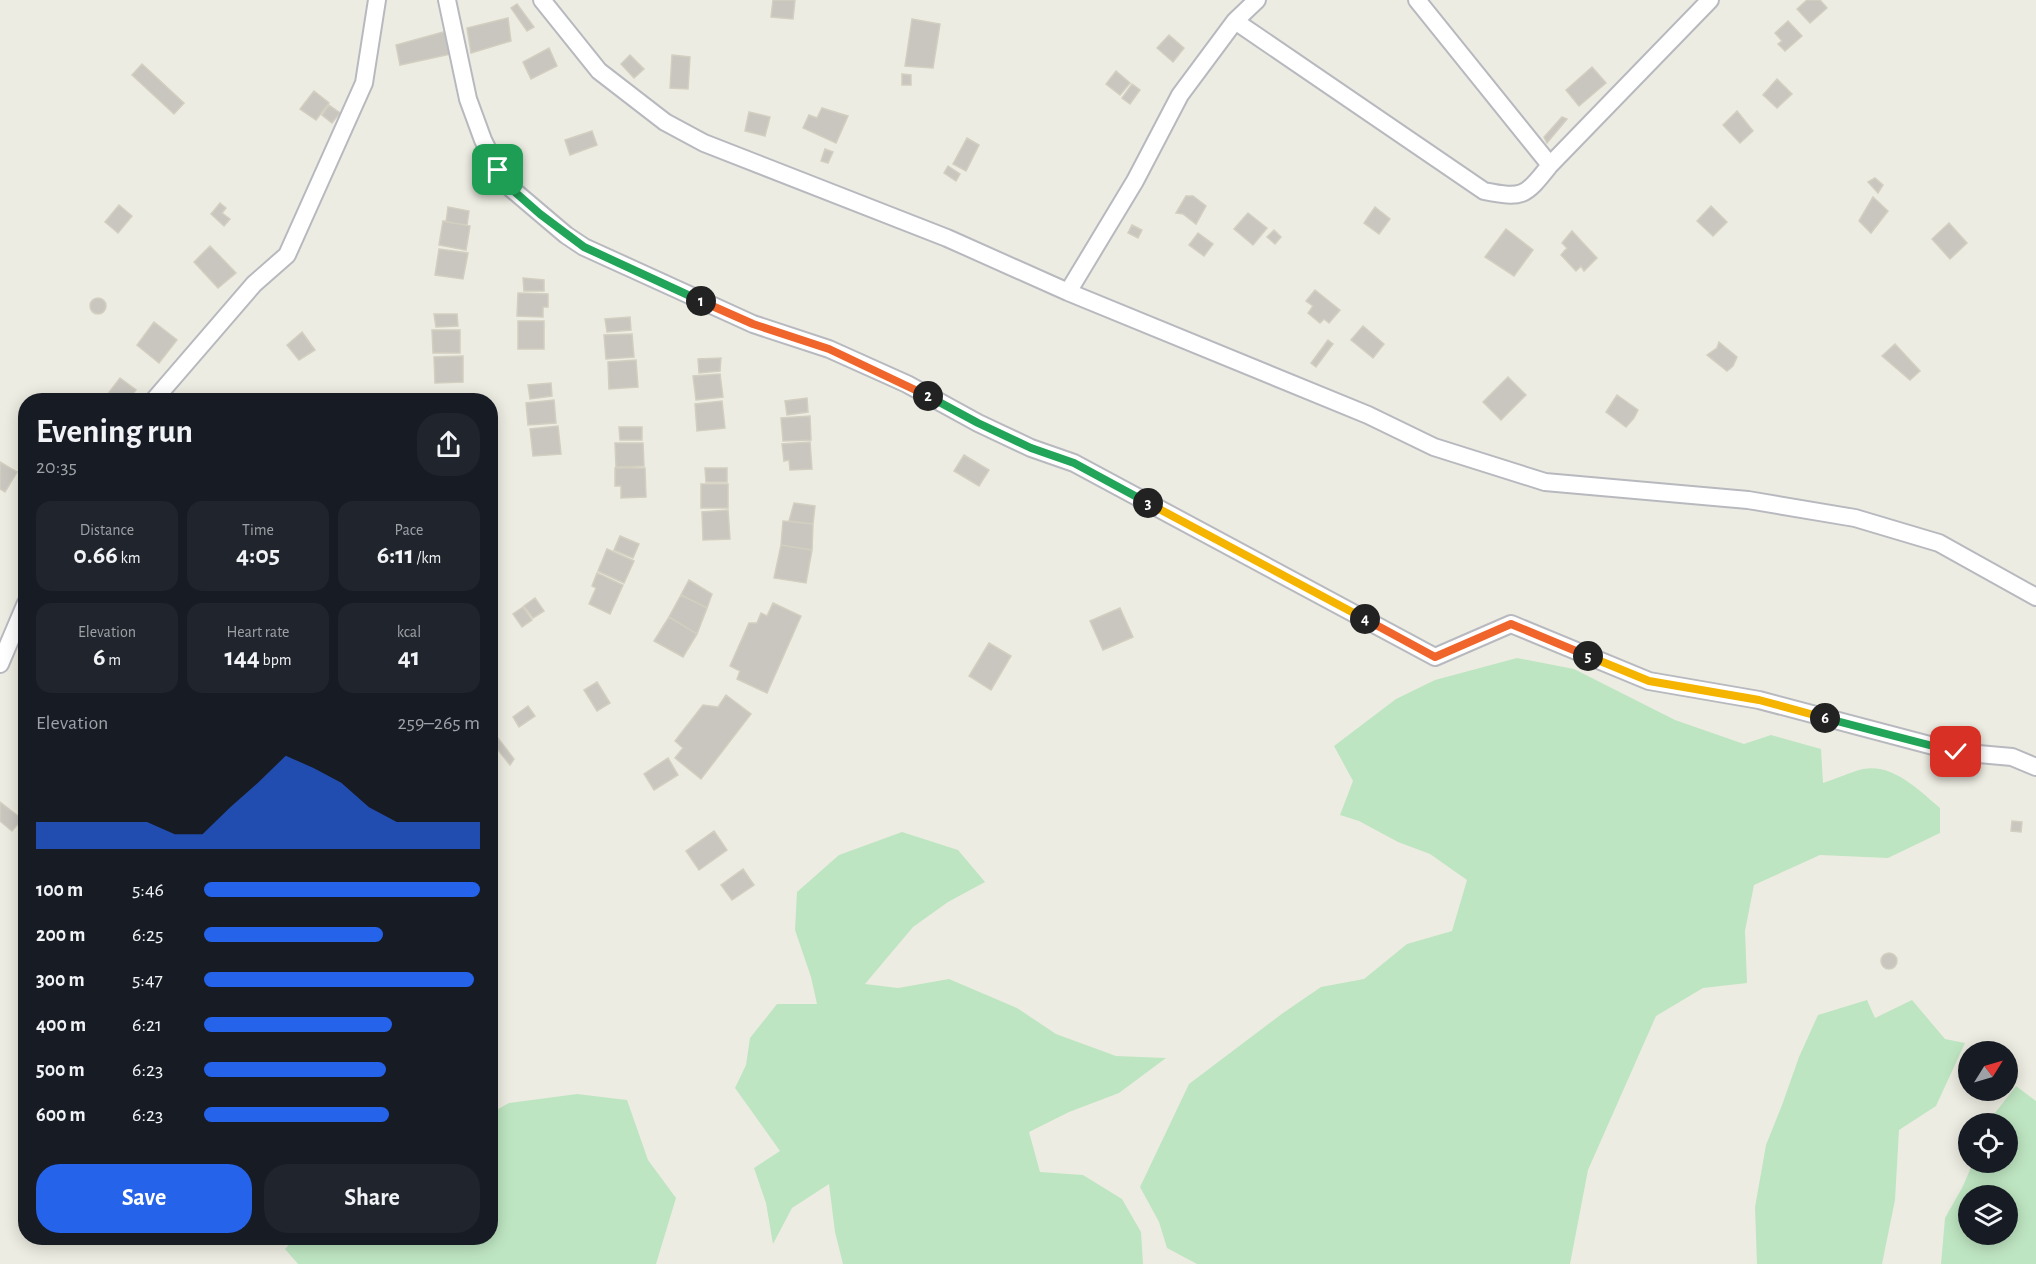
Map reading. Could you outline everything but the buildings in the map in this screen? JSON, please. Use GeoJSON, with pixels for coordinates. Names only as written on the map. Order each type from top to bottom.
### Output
{"type":"FeatureCollection","features":[{"type":"Feature","properties":{"kind":"street"},"geometry":{"type":"LineString","coordinates":[[160,393],[254,284],[287,255],[364,83],[377,0]]}},
{"type":"Feature","properties":{"kind":"street"},"geometry":{"type":"LineString","coordinates":[[447,0],[468,99],[483,140],[498,170],[507,185],[584,247],[753,324],[829,349],[907,384],[978,423],[1031,448],[1074,463],[1435,657],[1511,624],[1649,681],[1759,700],[1956,752],[2012,757],[2036,767]]}},
{"type":"Feature","properties":{"kind":"street"},"geometry":{"type":"LineString","coordinates":[[542,0],[599,71],[664,122],[704,143],[947,238],[1068,292],[1368,415],[1434,447],[1545,482],[1748,500],[1855,518],[1939,543],[2036,597]]}},
{"type":"Feature","properties":{"kind":"street"},"geometry":{"type":"LineString","coordinates":[[1068,292],[1135,181],[1180,95],[1235,21],[1257,0]]}},
{"type":"Feature","properties":{"kind":"street"},"geometry":{"type":"LineString","coordinates":[[1417,0],[1550,165]]}},
{"type":"Feature","properties":{"kind":"street"},"geometry":{"type":"LineString","coordinates":[[1235,21],[1484,191],[1512,197],[1531,189],[1550,165],[1710,0]]}},
{"type":"Feature","properties":{"kind":"street"},"geometry":{"type":"LineString","coordinates":[[0,664],[18,622]]}},
{"type":"Feature","properties":{"kind":"green space"},"geometry":{"type":"Polygon","coordinates":[[[1517,658],[1574,669],[1675,720],[1744,744],[1771,735],[1821,749],[1823,783],[1863,769],[1874,768],[1895,774],[1940,808],[1940,833],[1888,858],[1820,855],[1754,885],[1745,931],[1747,983],[1703,988],[1656,1016],[1588,1170],[1570,1264],[1197,1264],[1167,1248],[1159,1222],[1140,1187],[1189,1084],[1321,987],[1364,979],[1407,944],[1452,931],[1467,880],[1430,854],[1398,842],[1359,821],[1340,815],[1353,781],[1334,746],[1396,699],[1435,680],[1517,658]]]}},
{"type":"Feature","properties":{"kind":"green space"},"geometry":{"type":"Polygon","coordinates":[[[902,832],[958,850],[985,882],[948,902],[913,927],[865,984],[898,988],[949,979],[1017,1008],[1056,1034],[1116,1056],[1166,1058],[1119,1093],[1069,1112],[1029,1132],[1040,1172],[1083,1175],[1122,1199],[1141,1232],[1143,1264],[843,1264],[835,1232],[829,1184],[792,1208],[773,1244],[766,1203],[754,1168],[780,1151],[735,1088],[746,1065],[750,1038],[777,1004],[817,1004],[811,977],[795,930],[797,892],[839,855],[902,832]]]}},
{"type":"Feature","properties":{"kind":"green space"},"geometry":{"type":"Polygon","coordinates":[[[1867,1000],[1875,1018],[1912,1000],[1945,1039],[1958,1042],[1958,1058],[1936,1106],[1899,1130],[1895,1200],[1882,1264],[1757,1264],[1755,1207],[1766,1145],[1799,1057],[1818,1015],[1867,1000]]]}},
{"type":"Feature","properties":{"kind":"green space"},"geometry":{"type":"Polygon","coordinates":[[[2018,1088],[2036,1101],[2036,1264],[1941,1264],[1945,1218],[1958,1195],[1958,1245],[2018,1245],[2018,1185],[1963,1185],[1969,1173],[2018,1173],[2018,1113],[1995,1113],[2004,1101],[2018,1101],[2018,1088]]]}},
{"type":"Feature","properties":{"kind":"green space"},"geometry":{"type":"Polygon","coordinates":[[[577,1094],[627,1100],[648,1160],[676,1198],[656,1264],[298,1264],[285,1249],[289,1245],[498,1245],[498,1109],[509,1103],[577,1094]]]}},
{"type":"Feature","properties":{"kind":"route"},"geometry":{"type":"LineString","coordinates":[[498,170],[507,185],[540,214],[584,247],[753,324],[829,349],[907,384],[978,423],[1031,448],[1074,463],[1435,657],[1511,624],[1649,681],[1759,700],[1956,752]]}}]}
